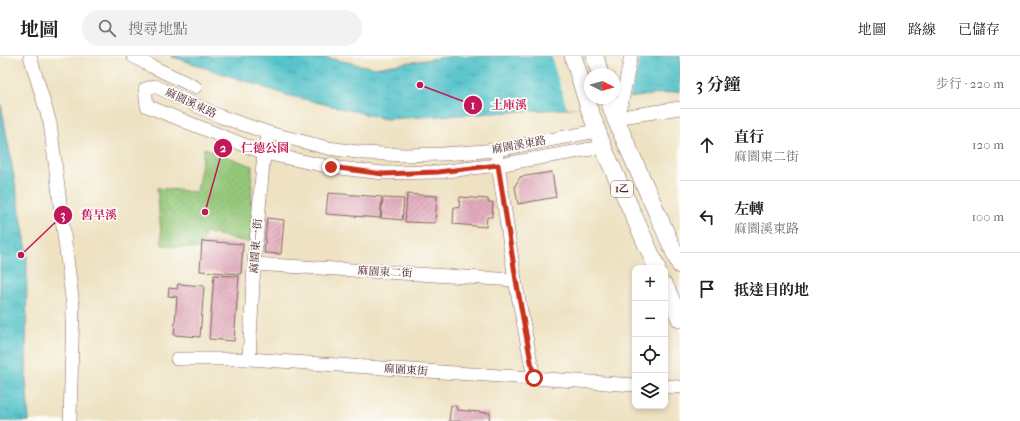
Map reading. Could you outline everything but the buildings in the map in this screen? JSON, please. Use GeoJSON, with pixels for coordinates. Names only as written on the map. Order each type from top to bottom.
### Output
{"type":"FeatureCollection","features":[{"type":"Feature","properties":{"kind":"main road","name":"1乙"},"geometry":{"type":"LineString","coordinates":[[572,56],[603,147],[656,265]]}},
{"type":"Feature","properties":{"kind":"main road"},"geometry":{"type":"LineString","coordinates":[[595,56],[598,68]]}},
{"type":"Feature","properties":{"kind":"main road","name":"1乙"},"geometry":{"type":"LineString","coordinates":[[614,105],[680,264]]}},
{"type":"Feature","properties":{"kind":"main road"},"geometry":{"type":"LineString","coordinates":[[668,293],[680,319]]}},
{"type":"Feature","properties":{"kind":"street"},"geometry":{"type":"LineString","coordinates":[[30,56],[50,123],[73,306],[70,421]]}},
{"type":"Feature","properties":{"kind":"street"},"geometry":{"type":"LineString","coordinates":[[133,56],[195,87]]}},
{"type":"Feature","properties":{"kind":"street"},"geometry":{"type":"LineString","coordinates":[[631,56],[614,105],[680,108]]}},
{"type":"Feature","properties":{"kind":"street","name":"麻園溪東路"},"geometry":{"type":"LineString","coordinates":[[597,131],[496,150],[404,155],[365,153],[328,148],[269,133],[219,116],[156,86],[145,89],[147,106],[264,153],[331,167],[383,174],[438,172],[498,165],[603,147]]}},
{"type":"Feature","properties":{"kind":"street","name":"麻園東一街"},"geometry":{"type":"LineString","coordinates":[[249,359],[254,264],[264,153],[269,133]]}},
{"type":"Feature","properties":{"kind":"street"},"geometry":{"type":"LineString","coordinates":[[496,150],[516,280],[534,378]]}},
{"type":"Feature","properties":{"kind":"street","name":"麻園東二街"},"geometry":{"type":"LineString","coordinates":[[254,264],[516,280]]}},
{"type":"Feature","properties":{"kind":"street","name":"麻園東街"},"geometry":{"type":"LineString","coordinates":[[177,359],[249,359],[632,384]]}},
{"type":"Feature","properties":{"kind":"street"},"geometry":{"type":"LineString","coordinates":[[668,386],[680,387]]}},
{"type":"Feature","properties":{"kind":"green space"},"geometry":{"type":"Polygon","coordinates":[[[204,148],[252,166],[251,243],[205,232],[201,249],[162,245],[157,188],[197,192],[204,148]]]}},
{"type":"Feature","properties":{"kind":"water"},"geometry":{"type":"Polygon","coordinates":[[[170,56],[318,56],[375,68],[453,56],[680,56],[680,91],[620,99],[620,68],[584,68],[584,104],[593,104],[564,109],[386,119],[287,95],[170,56]]]}},
{"type":"Feature","properties":{"kind":"water"},"geometry":{"type":"Polygon","coordinates":[[[0,101],[27,251],[26,379],[29,421],[0,421],[0,101]]]}},
{"type":"Feature","properties":{"kind":"pier"},"geometry":{"type":"Polygon","coordinates":[[[551,56],[640,56],[629,100],[620,101],[620,68],[584,68],[584,104],[602,104],[567,108],[551,56]]]}},
{"type":"Feature","properties":{"kind":"place","name":"土庫溪"},"geometry":{"type":"Point","coordinates":[420,85]}},
{"type":"Feature","properties":{"kind":"place","name":"仁德公園"},"geometry":{"type":"Point","coordinates":[205,212]}},
{"type":"Feature","properties":{"kind":"place","name":"舊旱溪"},"geometry":{"type":"Point","coordinates":[21,255]}},
{"type":"Feature","properties":{"kind":"route"},"geometry":{"type":"LineString","coordinates":[[331,167],[383,174],[438,172],[498,165],[516,280],[534,378]]}}]}
